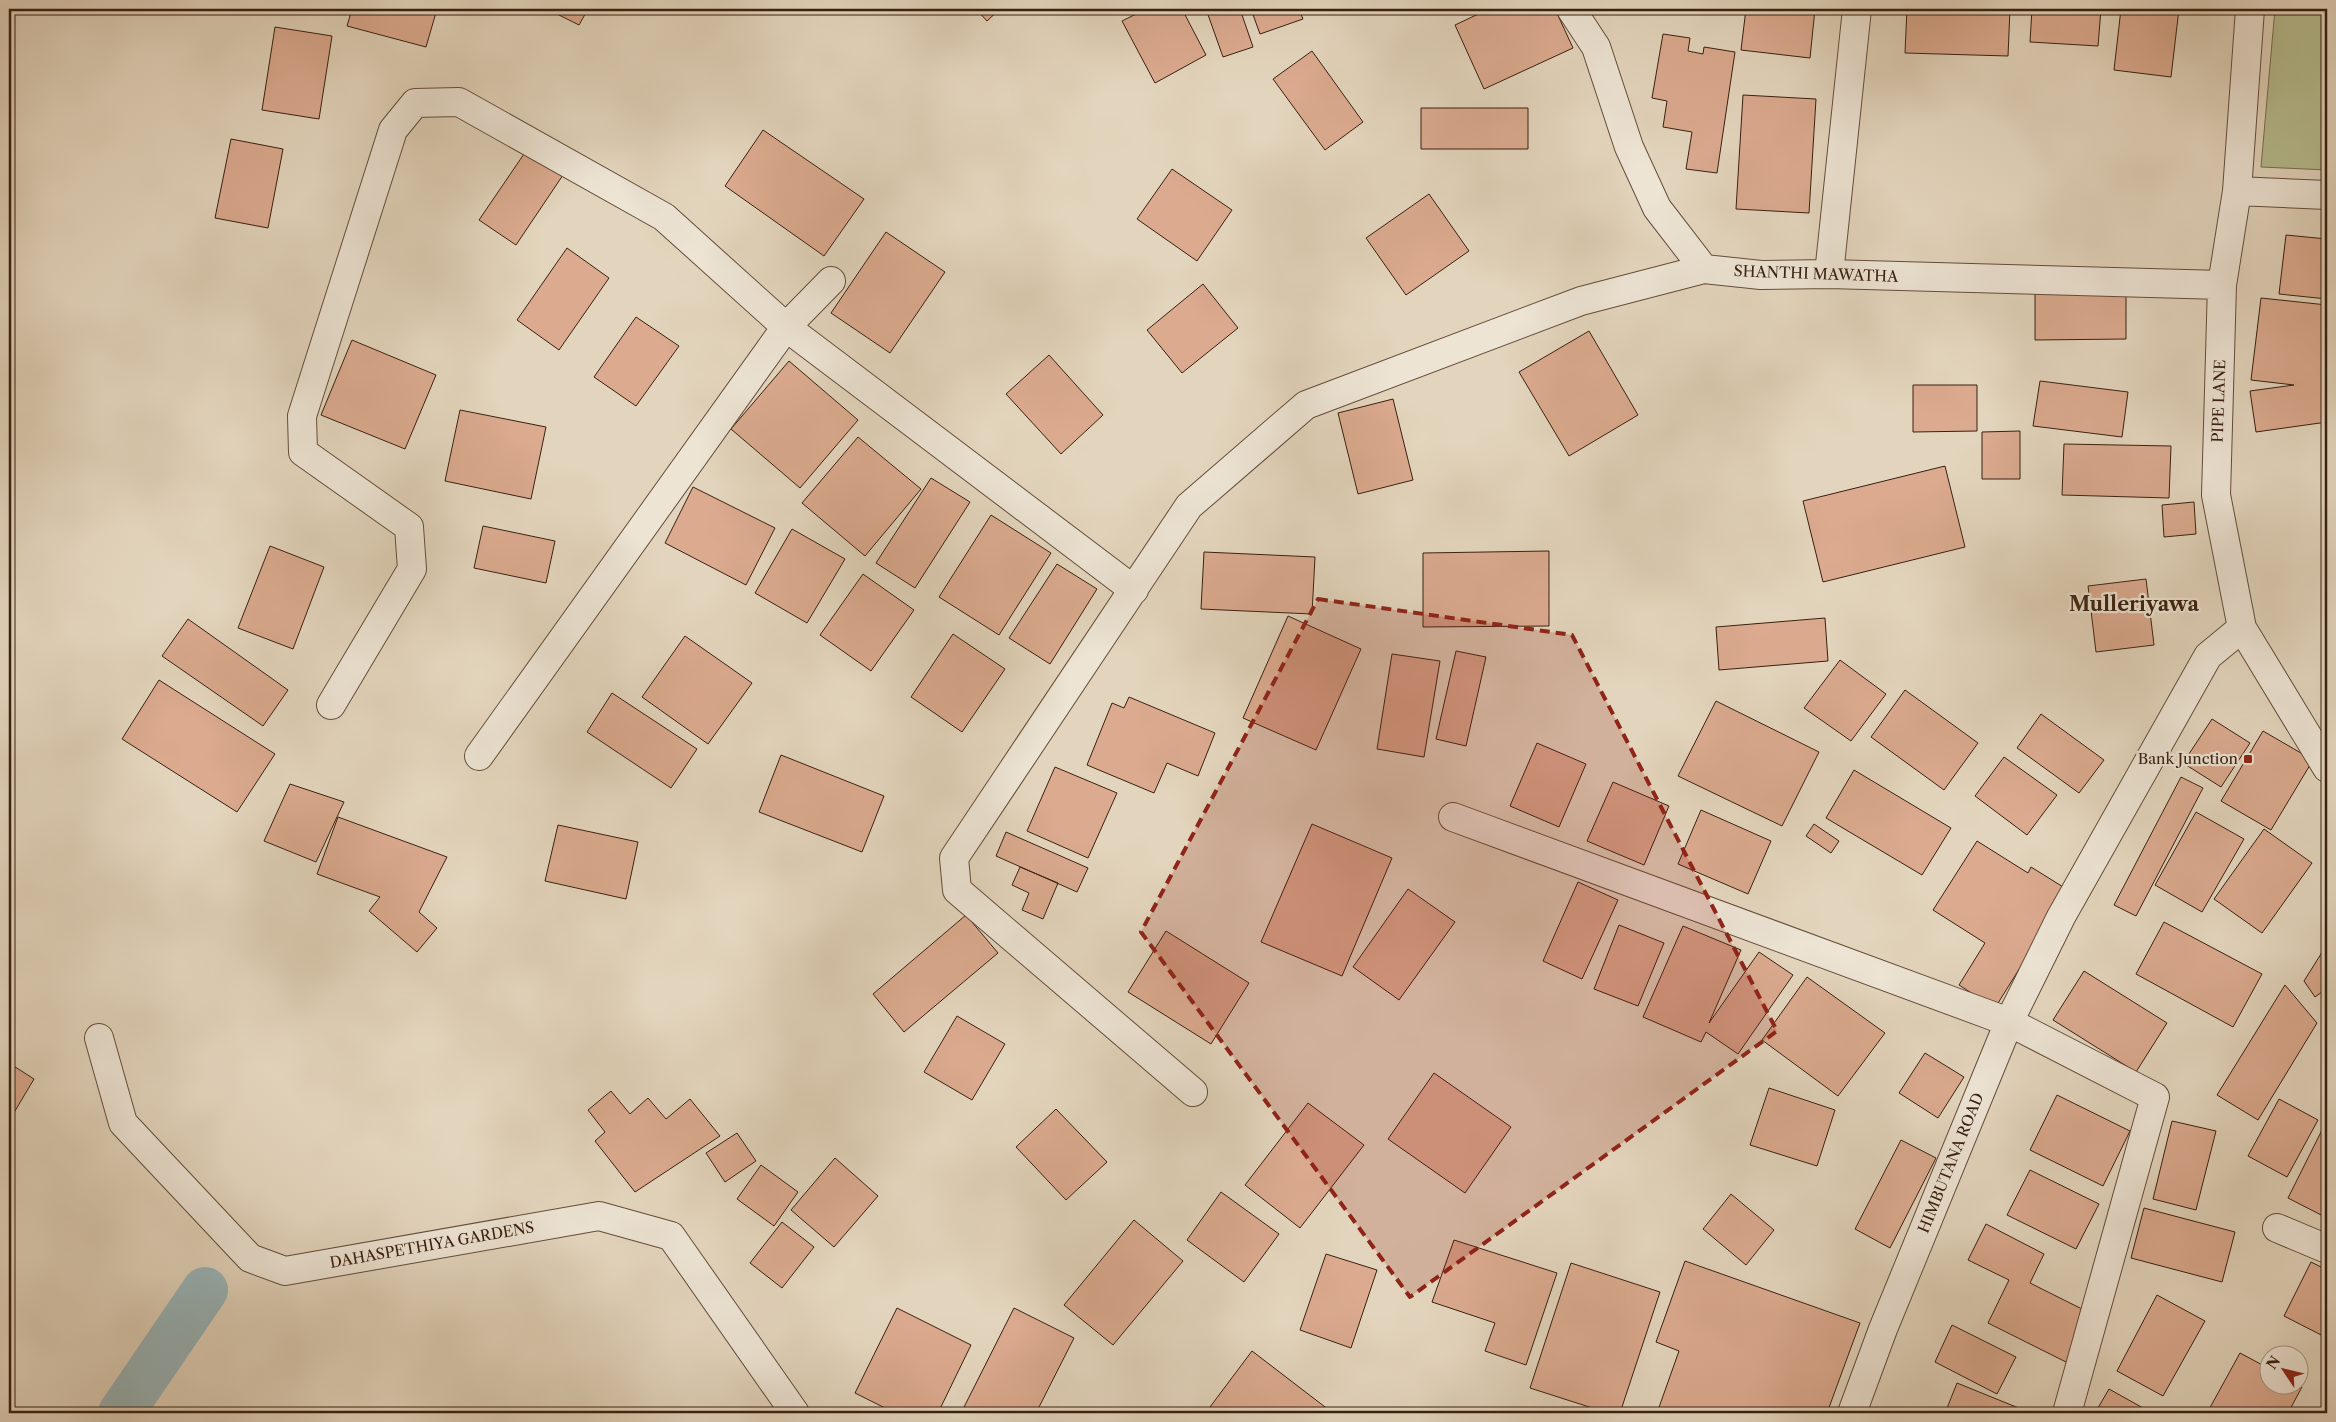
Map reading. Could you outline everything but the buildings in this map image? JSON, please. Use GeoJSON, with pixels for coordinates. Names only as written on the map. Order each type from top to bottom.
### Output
{"type":"FeatureCollection","features":[{"type":"Feature","properties":{"kind":"street"},"geometry":{"type":"LineString","coordinates":[[1193,1092],[957,890],[954,858],[1189,506],[1306,405],[1581,301],[1704,269],[1657,208],[1629,146],[1596,47],[1571,9]]}},
{"type":"Feature","properties":{"kind":"street"},"geometry":{"type":"LineString","coordinates":[[1829,274],[1857,9]]}},
{"type":"Feature","properties":{"kind":"street","name":"PIPE LANE"},"geometry":{"type":"LineString","coordinates":[[2250,9],[2237,191],[2222,285],[2216,495],[2242,628],[2327,766]]}},
{"type":"Feature","properties":{"kind":"street"},"geometry":{"type":"LineString","coordinates":[[331,705],[412,569],[409,527],[304,452],[302,416],[393,130],[415,102],[459,102],[664,217],[786,327],[1134,590]]}},
{"type":"Feature","properties":{"kind":"street"},"geometry":{"type":"LineString","coordinates":[[2237,191],[2327,195]]}},
{"type":"Feature","properties":{"kind":"street","name":"SHANTHI MAWATHA"},"geometry":{"type":"LineString","coordinates":[[1704,269],[1760,275],[1829,274],[2222,285]]}},
{"type":"Feature","properties":{"kind":"street"},"geometry":{"type":"LineString","coordinates":[[479,756],[786,327],[831,281]]}},
{"type":"Feature","properties":{"kind":"street","name":"HIMBUTANA ROAD"},"geometry":{"type":"LineString","coordinates":[[1852,1413],[1887,1320],[2009,1022],[2060,917],[2208,656],[2242,628]]}},
{"type":"Feature","properties":{"kind":"street"},"geometry":{"type":"LineString","coordinates":[[1453,816],[2009,1022],[2155,1096],[2067,1413]]}},
{"type":"Feature","properties":{"kind":"street","name":"DAHASPETHIYA GARDENS"},"geometry":{"type":"LineString","coordinates":[[99,1038],[123,1123],[250,1258],[285,1271],[598,1216],[671,1236],[795,1413]]}},
{"type":"Feature","properties":{"kind":"street"},"geometry":{"type":"LineString","coordinates":[[2276,1228],[2327,1249]]}},
{"type":"Feature","properties":{"kind":"highlighted area"},"geometry":{"type":"Polygon","coordinates":[[[1318,599],[1572,635],[1777,1031],[1410,1297],[1141,932],[1318,599]]]}},
{"type":"Feature","properties":{"kind":"green space"},"geometry":{"type":"Polygon","coordinates":[[[2275,9],[2327,9],[2327,170],[2261,167],[2275,9]]]}},
{"type":"Feature","properties":{"kind":"waterway"},"geometry":{"type":"LineString","coordinates":[[121,1413],[205,1290]]}},
{"type":"Feature","properties":{"kind":"place","name":"Bank Junction"},"geometry":{"type":"Point","coordinates":[2248,759]}},
{"type":"Feature","properties":{"kind":"district","name":"Mulleriyawa"},"geometry":{"type":"Point","coordinates":[2134,604]}}]}
